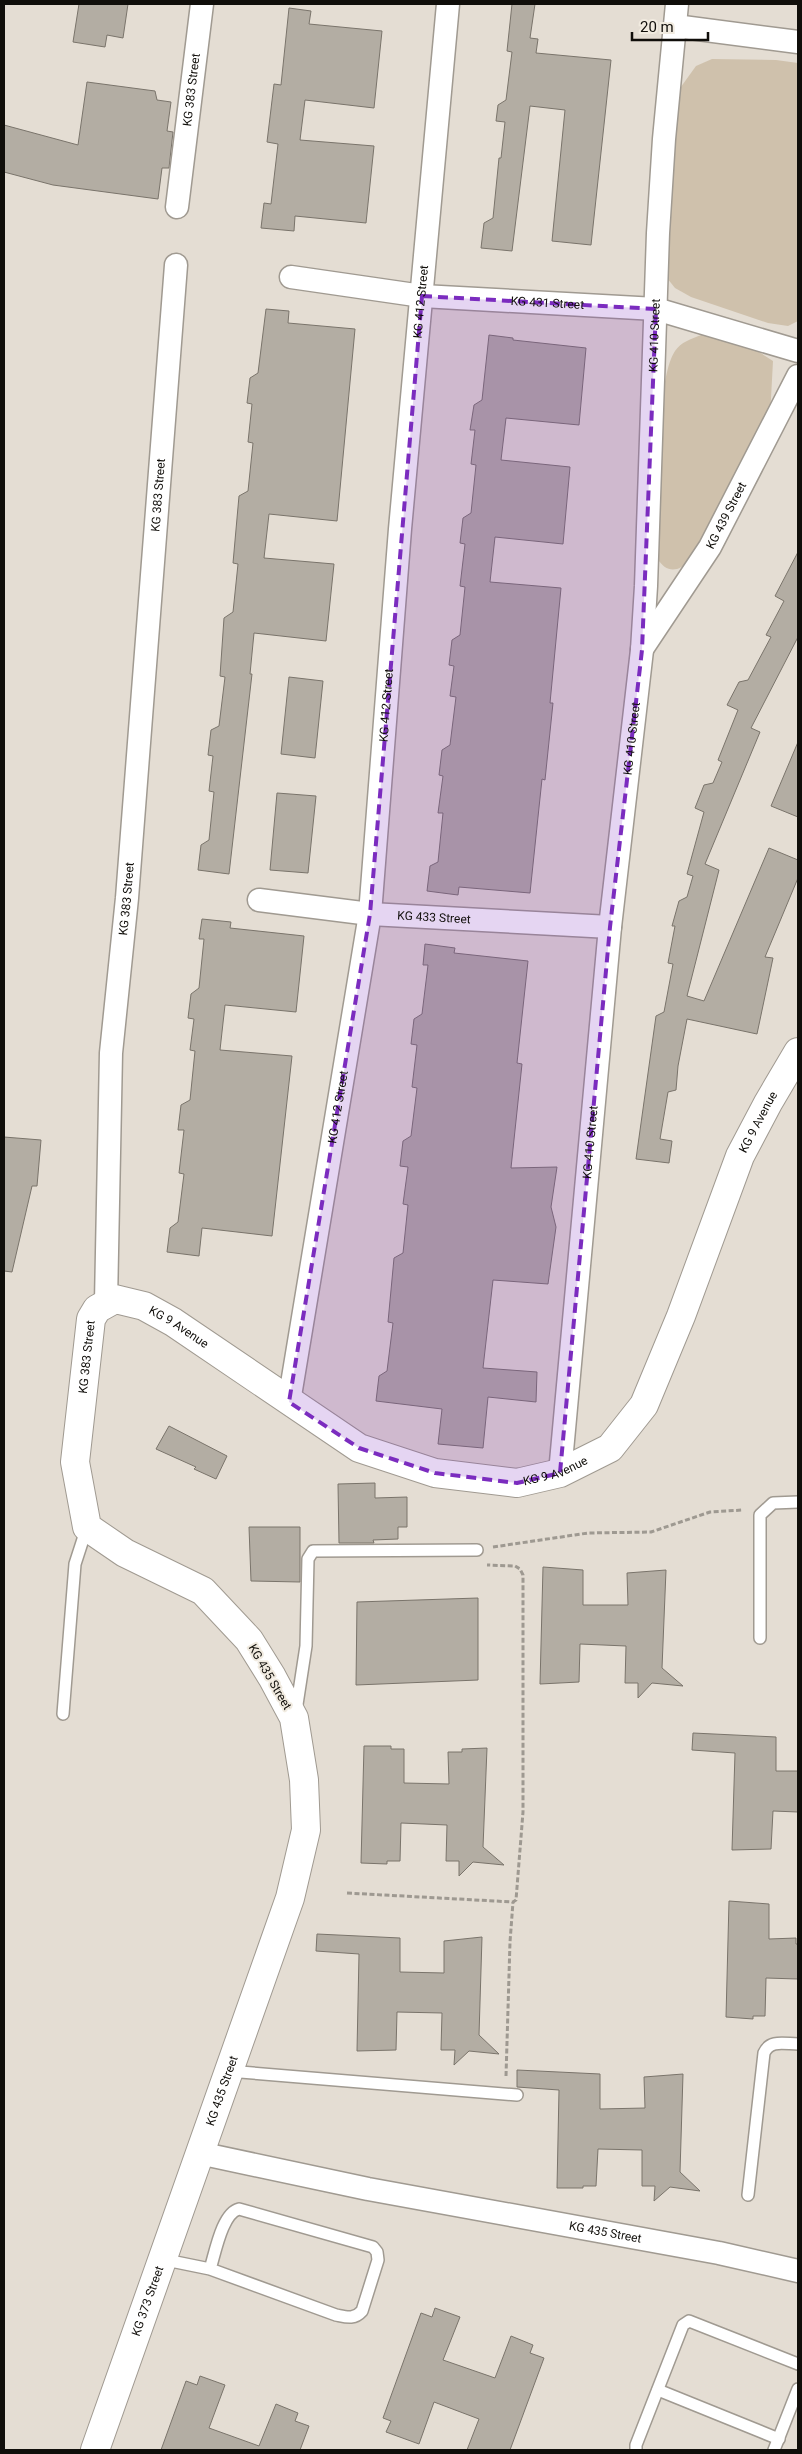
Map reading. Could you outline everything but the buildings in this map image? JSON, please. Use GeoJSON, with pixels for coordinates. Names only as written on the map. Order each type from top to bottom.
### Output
{"type":"FeatureCollection","features":[{"type":"Feature","properties":{"kind":"main road","name":"KG 9 Avenue"},"geometry":{"type":"LineString","coordinates":[[106,1302],[115,1299],[144,1306],[173,1322],[359,1448],[436,1473],[516,1483],[560,1473],[610,1448],[644,1405],[682,1316],[740,1156],[798,1052]]}},
{"type":"Feature","properties":{"kind":"main road","name":"KG 383 Street"},"geometry":{"type":"LineString","coordinates":[[87,1527],[75,1462],[91,1319],[97,1309],[106,1302]]}},
{"type":"Feature","properties":{"kind":"main road","name":"KG 435 Street"},"geometry":{"type":"LineString","coordinates":[[87,1527],[126,1553],[203,1591],[249,1640],[294,1718],[304,1780],[306,1830],[290,1898],[199,2153]]}},
{"type":"Feature","properties":{"kind":"main road","name":"KG 373 Street"},"geometry":{"type":"LineString","coordinates":[[95,2450],[199,2153]]}},
{"type":"Feature","properties":{"kind":"street","name":"KG 383 Street"},"geometry":{"type":"LineString","coordinates":[[177,206],[202,4]]}},
{"type":"Feature","properties":{"kind":"street","name":"KG 412 Street"},"geometry":{"type":"LineString","coordinates":[[289,1402],[370,914],[400,530],[448,4]]}},
{"type":"Feature","properties":{"kind":"street"},"geometry":{"type":"LineString","coordinates":[[676,15],[798,42]]}},
{"type":"Feature","properties":{"kind":"street","name":"KG 410 Street"},"geometry":{"type":"LineString","coordinates":[[560,1473],[610,927],[642,650],[664,139],[676,15]]}},
{"type":"Feature","properties":{"kind":"street","name":"KG 383 Street"},"geometry":{"type":"LineString","coordinates":[[106,1302],[111,1053],[128,878],[176,265]]}},
{"type":"Feature","properties":{"kind":"street","name":"KG 431 Street"},"geometry":{"type":"LineString","coordinates":[[291,277],[422,296],[656,310],[798,351]]}},
{"type":"Feature","properties":{"kind":"street","name":"KG 439 Street"},"geometry":{"type":"LineString","coordinates":[[642,650],[710,547],[798,376]]}},
{"type":"Feature","properties":{"kind":"street","name":"KG 433 Street"},"geometry":{"type":"LineString","coordinates":[[259,900],[370,914],[610,927]]}},
{"type":"Feature","properties":{"kind":"street","name":"KG 435 Street"},"geometry":{"type":"LineString","coordinates":[[199,2153],[368,2189],[719,2253],[798,2271]]}},
{"type":"Feature","properties":{"kind":"lane"},"geometry":{"type":"LineString","coordinates":[[760,1638],[760,1515],[773,1503],[798,1502]]}},
{"type":"Feature","properties":{"kind":"lane"},"geometry":{"type":"LineString","coordinates":[[64,1714],[75,1564],[87,1527]]}},
{"type":"Feature","properties":{"kind":"lane"},"geometry":{"type":"LineString","coordinates":[[294,1718],[306,1655],[308,1559],[313,1551],[482,1549]]}},
{"type":"Feature","properties":{"kind":"lane"},"geometry":{"type":"LineString","coordinates":[[748,2195],[764,2053],[767,2046],[773,2044],[798,2044]]}},
{"type":"Feature","properties":{"kind":"lane"},"geometry":{"type":"LineString","coordinates":[[228,2071],[517,2095]]}},
{"type":"Feature","properties":{"kind":"lane"},"geometry":{"type":"LineString","coordinates":[[161,2259],[210,2269],[336,2315],[351,2318],[357,2317],[362,2311],[378,2260],[377,2252],[373,2248],[239,2209],[234,2211],[228,2218],[218,2240],[210,2269]]}},
{"type":"Feature","properties":{"kind":"lane"},"geometry":{"type":"LineString","coordinates":[[636,2450],[636,2445],[683,2325],[689,2321],[798,2364]]}},
{"type":"Feature","properties":{"kind":"lane"},"geometry":{"type":"LineString","coordinates":[[774,2450],[798,2389]]}},
{"type":"Feature","properties":{"kind":"lane"},"geometry":{"type":"LineString","coordinates":[[658,2390],[779,2439]]}},
{"type":"Feature","properties":{"kind":"path"},"geometry":{"type":"LineString","coordinates":[[505,2094],[510,1942],[513,1902],[518,1896],[523,1812],[523,1575],[520,1569],[515,1566],[487,1565],[482,1549],[588,1533],[651,1532],[710,1512],[766,1508]]}},
{"type":"Feature","properties":{"kind":"path"},"geometry":{"type":"LineString","coordinates":[[347,1893],[513,1902]]}},
{"type":"Feature","properties":{"kind":"highlighted area"},"geometry":{"type":"Polygon","coordinates":[[[422,296],[656,309],[642,650],[610,927],[560,1473],[517,1483],[435,1473],[359,1448],[289,1402],[370,914],[422,296]]]}},
{"type":"Feature","properties":{"kind":"shaded area"},"geometry":{"type":"Polygon","coordinates":[[[712,59],[776,60],[798,63],[798,321],[788,326],[768,323],[691,297],[675,288],[663,273],[678,91],[696,66],[712,59]]]}},
{"type":"Feature","properties":{"kind":"shaded area"},"geometry":{"type":"Polygon","coordinates":[[[701,335],[721,337],[739,342],[773,361],[770,417],[690,560],[681,567],[672,570],[664,566],[657,558],[658,450],[663,391],[668,367],[677,348],[690,339],[701,335]]]}}]}
